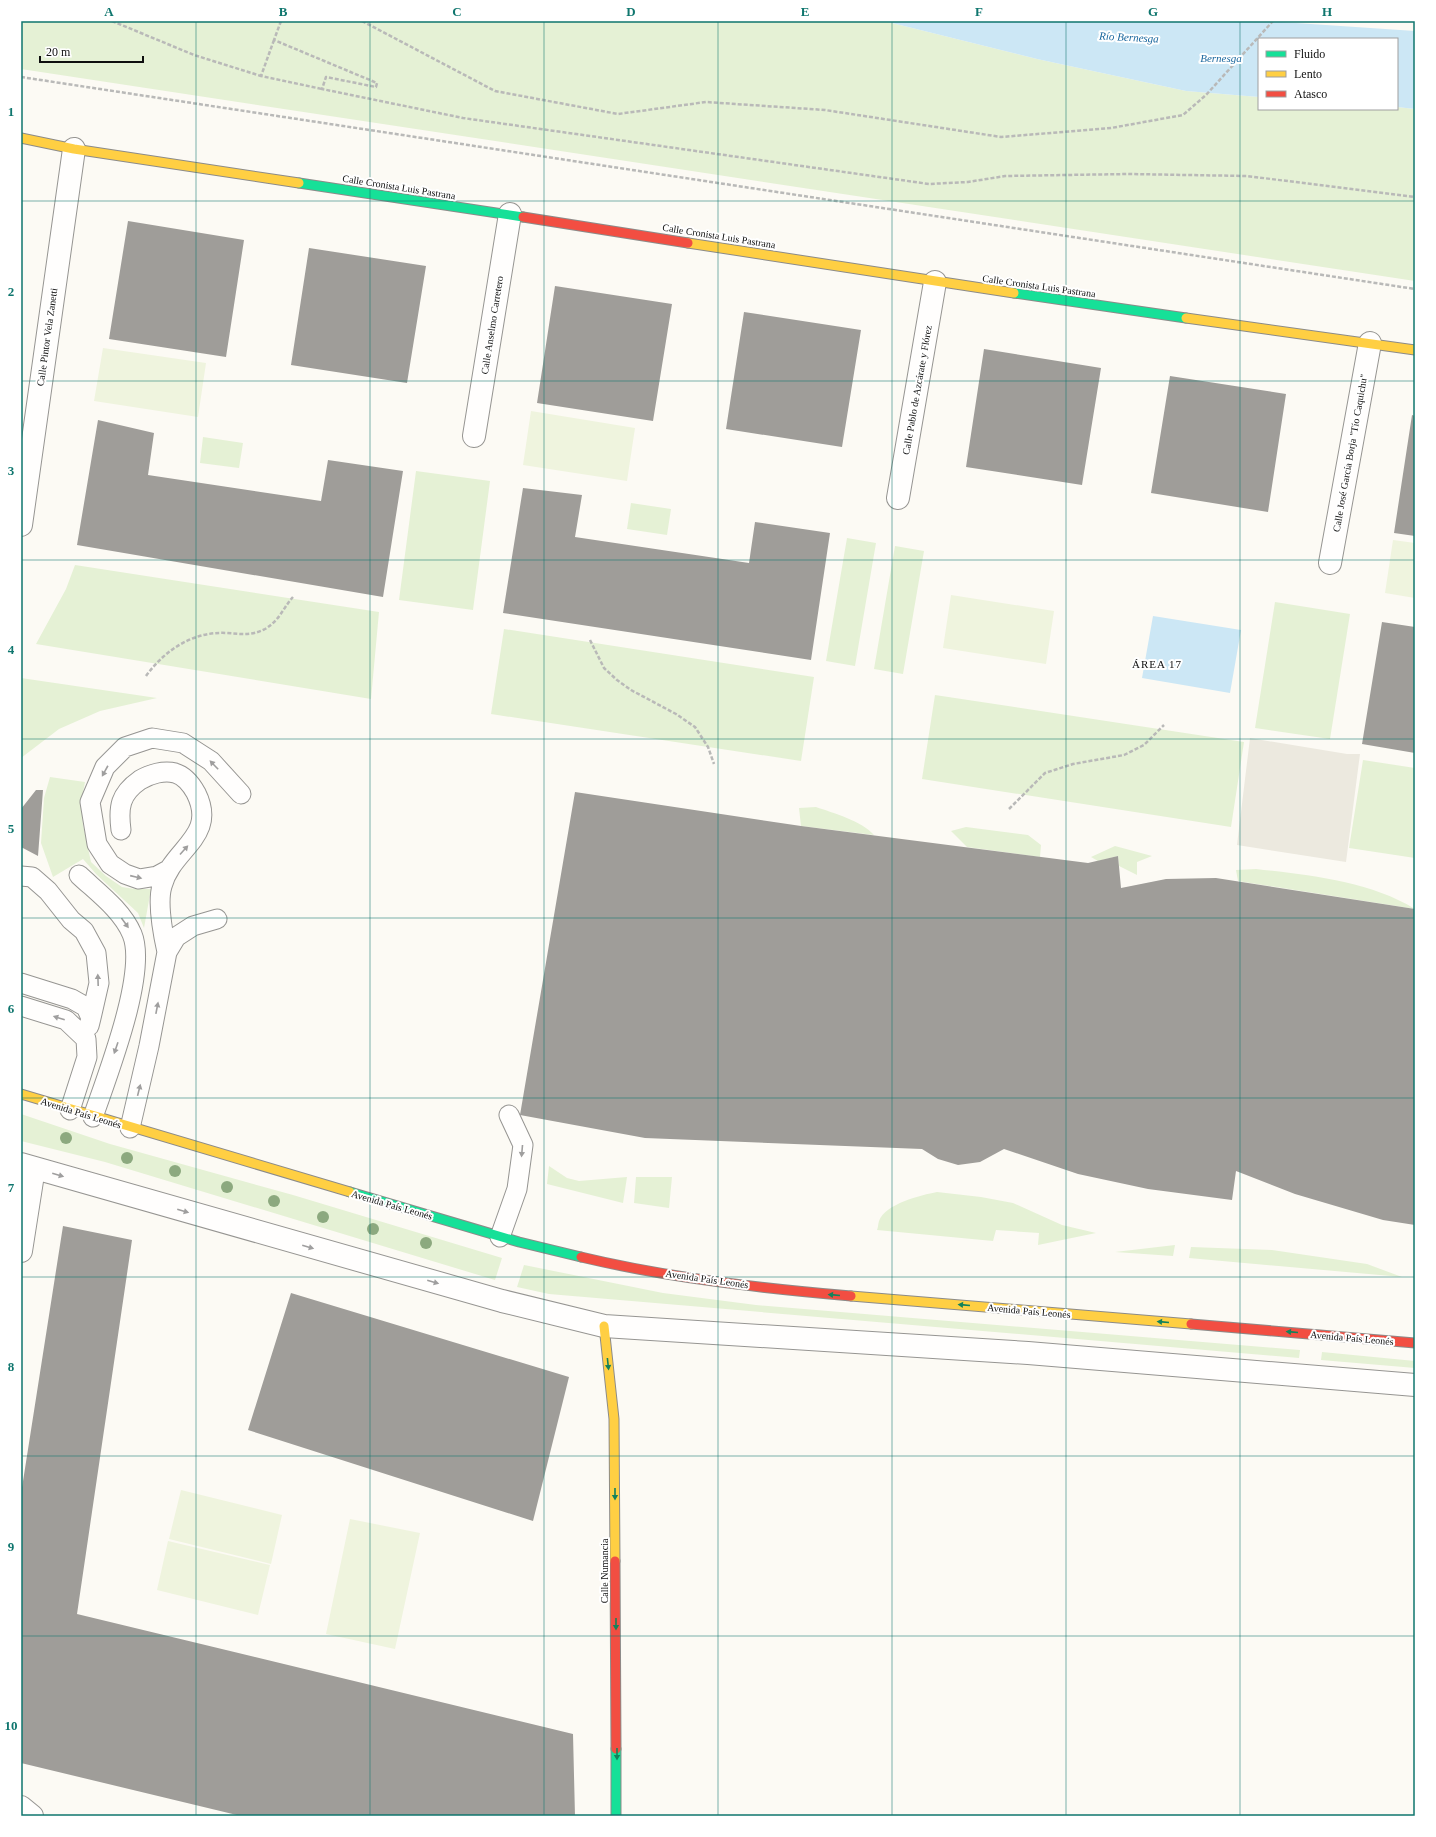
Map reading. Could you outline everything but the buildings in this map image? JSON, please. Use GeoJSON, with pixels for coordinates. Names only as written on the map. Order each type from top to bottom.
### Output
{"type":"FeatureCollection","features":[{"type":"Feature","properties":{"kind":"street","name":"Calle Cronista Luis Pastrana"},"geometry":{"type":"LineString","coordinates":[[21,138],[74,149],[873,270],[935,282],[1415,350]]}},
{"type":"Feature","properties":{"kind":"street","name":"Calle Pintor Vela Zanetti"},"geometry":{"type":"LineString","coordinates":[[21,525],[74,149]]}},
{"type":"Feature","properties":{"kind":"street","name":"Calle Anselmo Carretero"},"geometry":{"type":"LineString","coordinates":[[474,436],[510,214]]}},
{"type":"Feature","properties":{"kind":"street","name":"Calle Pablo de Azcárate y Flórez"},"geometry":{"type":"LineString","coordinates":[[898,498],[935,282]]}},
{"type":"Feature","properties":{"kind":"street","name":"Calle José García Borja \"Tío Caquichu\""},"geometry":{"type":"LineString","coordinates":[[1330,563],[1370,343]]}},
{"type":"Feature","properties":{"kind":"street","name":"Avenida País Leonés"},"geometry":{"type":"LineString","coordinates":[[21,1094],[93,1117],[500,1237],[610,1264],[709,1281],[784,1290],[1415,1343]]}},
{"type":"Feature","properties":{"kind":"street"},"geometry":{"type":"LineString","coordinates":[[21,1251],[27,1166],[495,1299],[604,1326],[1028,1353],[1415,1386]]}},
{"type":"Feature","properties":{"kind":"street","name":"Calle Numancia"},"geometry":{"type":"LineString","coordinates":[[604,1326],[614,1419],[616,1816]]}},
{"type":"Feature","properties":{"kind":"lane"},"geometry":{"type":"LineString","coordinates":[[168,870],[157,876],[139,879],[125,874],[110,864],[97,844],[90,802],[106,767],[125,747],[152,738],[184,743],[212,761],[241,794]]}},
{"type":"Feature","properties":{"kind":"lane"},"geometry":{"type":"LineString","coordinates":[[121,830],[119,810],[124,797],[131,788],[141,780],[156,773],[169,772],[182,775],[193,786],[203,814],[200,829],[168,870],[162,887],[161,930],[167,952]]}},
{"type":"Feature","properties":{"kind":"lane"},"geometry":{"type":"LineString","coordinates":[[79,875],[112,907],[126,924],[132,934],[135,950],[136,968],[124,1024],[93,1117]]}},
{"type":"Feature","properties":{"kind":"lane"},"geometry":{"type":"LineString","coordinates":[[21,876],[32,877],[48,890],[72,920],[84,931],[96,953],[99,983],[86,1039],[87,1057],[70,1110]]}},
{"type":"Feature","properties":{"kind":"lane"},"geometry":{"type":"LineString","coordinates":[[130,1128],[150,1046],[167,952],[176,937],[193,926],[217,919]]}},
{"type":"Feature","properties":{"kind":"lane"},"geometry":{"type":"LineString","coordinates":[[21,984],[72,999],[86,1007],[91,1018]]}},
{"type":"Feature","properties":{"kind":"lane"},"geometry":{"type":"LineString","coordinates":[[21,1006],[66,1020],[86,1039]]}},
{"type":"Feature","properties":{"kind":"lane"},"geometry":{"type":"LineString","coordinates":[[500,1237],[517,1189],[523,1145],[509,1115]]}},
{"type":"Feature","properties":{"kind":"path"},"geometry":{"type":"LineString","coordinates":[[112,21],[194,55],[261,76],[463,118],[929,184],[968,182],[1005,176],[1128,174],[1246,176],[1415,197]]}},
{"type":"Feature","properties":{"kind":"path"},"geometry":{"type":"LineString","coordinates":[[261,76],[281,21]]}},
{"type":"Feature","properties":{"kind":"path"},"geometry":{"type":"LineString","coordinates":[[362,21],[495,91],[618,114],[706,102],[825,110],[1001,137],[1111,128],[1183,115],[1206,96],[1258,39]]}},
{"type":"Feature","properties":{"kind":"path"},"geometry":{"type":"LineString","coordinates":[[1259,38],[1274,21]]}},
{"type":"Feature","properties":{"kind":"path"},"geometry":{"type":"LineString","coordinates":[[274,40],[378,83],[376,87],[326,77],[322,89]]}},
{"type":"Feature","properties":{"kind":"path"},"geometry":{"type":"LineString","coordinates":[[21,77],[1415,289]]}},
{"type":"Feature","properties":{"kind":"path"},"geometry":{"type":"LineString","coordinates":[[146,676],[155,663],[174,647],[192,638],[210,633],[246,635],[265,629],[281,616],[294,597]]}},
{"type":"Feature","properties":{"kind":"path"},"geometry":{"type":"LineString","coordinates":[[590,640],[604,668],[616,680],[631,690],[676,714],[695,727],[708,747],[714,764]]}},
{"type":"Feature","properties":{"kind":"path"},"geometry":{"type":"LineString","coordinates":[[1009,809],[1045,773],[1073,764],[1124,755],[1144,745],[1164,725]]}},
{"type":"Feature","properties":{"kind":"green space"},"geometry":{"type":"Polygon","coordinates":[[[21,21],[884,21],[1037,59],[1186,91],[1258,97],[1258,110],[1398,110],[1398,107],[1415,109],[1415,281],[21,69],[21,21]]]}},
{"type":"Feature","properties":{"kind":"green space"},"geometry":{"type":"Polygon","coordinates":[[[103,348],[206,363],[198,417],[94,401],[103,348]]]}},
{"type":"Feature","properties":{"kind":"green space"},"geometry":{"type":"Polygon","coordinates":[[[531,411],[635,428],[627,481],[523,465],[531,411]]]}},
{"type":"Feature","properties":{"kind":"green space"},"geometry":{"type":"Polygon","coordinates":[[[203,437],[243,443],[239,468],[200,463],[203,437]]]}},
{"type":"Feature","properties":{"kind":"green space"},"geometry":{"type":"Polygon","coordinates":[[[416,471],[490,481],[473,610],[399,600],[416,471]]]}},
{"type":"Feature","properties":{"kind":"green space"},"geometry":{"type":"Polygon","coordinates":[[[631,503],[671,509],[667,535],[627,529],[631,503]]]}},
{"type":"Feature","properties":{"kind":"green space"},"geometry":{"type":"Polygon","coordinates":[[[847,538],[876,543],[855,666],[826,661],[847,538]]]}},
{"type":"Feature","properties":{"kind":"green space"},"geometry":{"type":"Polygon","coordinates":[[[1393,540],[1415,543],[1415,598],[1385,593],[1393,540]]]}},
{"type":"Feature","properties":{"kind":"green space"},"geometry":{"type":"Polygon","coordinates":[[[895,546],[924,551],[903,674],[874,669],[895,546]]]}},
{"type":"Feature","properties":{"kind":"green space"},"geometry":{"type":"Polygon","coordinates":[[[75,565],[379,612],[371,699],[36,644],[66,589],[75,565]]]}},
{"type":"Feature","properties":{"kind":"green space"},"geometry":{"type":"Polygon","coordinates":[[[951,595],[1054,611],[1046,664],[943,648],[951,595]]]}},
{"type":"Feature","properties":{"kind":"green space"},"geometry":{"type":"Polygon","coordinates":[[[1275,602],[1350,614],[1330,739],[1255,728],[1275,602]]]}},
{"type":"Feature","properties":{"kind":"green space"},"geometry":{"type":"Polygon","coordinates":[[[504,629],[814,677],[801,761],[491,714],[504,629]]]}},
{"type":"Feature","properties":{"kind":"green space"},"geometry":{"type":"Polygon","coordinates":[[[21,678],[157,698],[100,711],[59,729],[21,758],[21,678]]]}},
{"type":"Feature","properties":{"kind":"green space"},"geometry":{"type":"Polygon","coordinates":[[[935,695],[1244,742],[1231,827],[922,779],[935,695]]]}},
{"type":"Feature","properties":{"kind":"green space"},"geometry":{"type":"Polygon","coordinates":[[[1363,760],[1415,768],[1415,858],[1349,848],[1363,760]]]}},
{"type":"Feature","properties":{"kind":"green space"},"geometry":{"type":"Polygon","coordinates":[[[50,777],[85,782],[81,803],[83,825],[91,862],[106,876],[122,887],[151,889],[144,928],[138,913],[96,874],[83,859],[53,877],[41,843],[44,798],[50,777]]]}},
{"type":"Feature","properties":{"kind":"green space"},"geometry":{"type":"Polygon","coordinates":[[[816,807],[855,822],[869,830],[874,835],[801,826],[799,808],[816,807]]]}},
{"type":"Feature","properties":{"kind":"green space"},"geometry":{"type":"Polygon","coordinates":[[[966,827],[1028,835],[1041,845],[1040,857],[967,847],[951,831],[966,827]]]}},
{"type":"Feature","properties":{"kind":"green space"},"geometry":{"type":"Polygon","coordinates":[[[1115,846],[1152,856],[1137,862],[1137,875],[1119,866],[1118,856],[1098,861],[1091,857],[1115,846]]]}},
{"type":"Feature","properties":{"kind":"green space"},"geometry":{"type":"Polygon","coordinates":[[[1256,869],[1317,877],[1358,886],[1397,899],[1415,909],[1238,881],[1236,870],[1256,869]]]}},
{"type":"Feature","properties":{"kind":"green space"},"geometry":{"type":"Polygon","coordinates":[[[21,1114],[110,1144],[293,1195],[502,1258],[495,1280],[105,1162],[21,1141],[21,1114]]]}},
{"type":"Feature","properties":{"kind":"green space"},"geometry":{"type":"Polygon","coordinates":[[[549,1166],[567,1178],[579,1181],[627,1177],[623,1203],[547,1184],[549,1166]]]}},
{"type":"Feature","properties":{"kind":"green space"},"geometry":{"type":"Polygon","coordinates":[[[636,1177],[672,1177],[669,1208],[634,1203],[636,1177]]]}},
{"type":"Feature","properties":{"kind":"green space"},"geometry":{"type":"Polygon","coordinates":[[[937,1192],[981,1197],[1013,1203],[1062,1225],[1096,1233],[1038,1245],[1039,1233],[996,1230],[993,1241],[877,1230],[879,1221],[888,1210],[904,1201],[937,1192]]]}},
{"type":"Feature","properties":{"kind":"green space"},"geometry":{"type":"Polygon","coordinates":[[[1175,1245],[1173,1256],[1115,1252],[1175,1245]]]}},
{"type":"Feature","properties":{"kind":"green space"},"geometry":{"type":"Polygon","coordinates":[[[1191,1247],[1272,1250],[1367,1264],[1402,1277],[1189,1258],[1191,1247]]]}},
{"type":"Feature","properties":{"kind":"green space"},"geometry":{"type":"Polygon","coordinates":[[[524,1265],[663,1293],[756,1305],[1300,1350],[1299,1358],[549,1294],[517,1287],[524,1265]]]}},
{"type":"Feature","properties":{"kind":"green space"},"geometry":{"type":"Polygon","coordinates":[[[1322,1352],[1415,1361],[1415,1368],[1321,1360],[1322,1352]]]}},
{"type":"Feature","properties":{"kind":"green space"},"geometry":{"type":"Polygon","coordinates":[[[181,1490],[282,1515],[271,1564],[169,1539],[181,1490]]]}},
{"type":"Feature","properties":{"kind":"green space"},"geometry":{"type":"Polygon","coordinates":[[[350,1519],[420,1533],[395,1649],[326,1634],[350,1519]]]}},
{"type":"Feature","properties":{"kind":"green space"},"geometry":{"type":"Polygon","coordinates":[[[168,1541],[270,1565],[258,1615],[157,1590],[168,1541]]]}},
{"type":"Feature","properties":{"kind":"shaded area"},"geometry":{"type":"Polygon","coordinates":[[[1250,738],[1347,754],[1360,754],[1346,862],[1237,845],[1250,738]]]}},
{"type":"Feature","properties":{"kind":"water","name":"Bernesga"},"geometry":{"type":"Polygon","coordinates":[[[884,21],[1265,21],[1415,31],[1415,109],[1398,107],[1398,38],[1258,38],[1258,97],[1186,91],[1037,59],[884,21]]]}},
{"type":"Feature","properties":{"kind":"water"},"geometry":{"type":"Polygon","coordinates":[[[1153,616],[1241,630],[1230,693],[1142,678],[1153,616]]]}},
{"type":"Feature","properties":{"kind":"traffic: fast"},"geometry":{"type":"LineString","coordinates":[[299,183],[523,217]]}},
{"type":"Feature","properties":{"kind":"traffic: fast"},"geometry":{"type":"LineString","coordinates":[[1014,293],[1186,318]]}},
{"type":"Feature","properties":{"kind":"traffic: fast"},"geometry":{"type":"LineString","coordinates":[[350,1192],[519,1242],[581,1257]]}},
{"type":"Feature","properties":{"kind":"traffic: fast"},"geometry":{"type":"LineString","coordinates":[[616,1749],[616,1816]]}},
{"type":"Feature","properties":{"kind":"traffic: slow"},"geometry":{"type":"LineString","coordinates":[[21,138],[74,149],[299,183]]}},
{"type":"Feature","properties":{"kind":"traffic: slow"},"geometry":{"type":"LineString","coordinates":[[688,243],[1014,293]]}},
{"type":"Feature","properties":{"kind":"traffic: slow"},"geometry":{"type":"LineString","coordinates":[[1186,318],[1415,350]]}},
{"type":"Feature","properties":{"kind":"traffic: slow"},"geometry":{"type":"LineString","coordinates":[[21,1094],[350,1192]]}},
{"type":"Feature","properties":{"kind":"traffic: slow"},"geometry":{"type":"LineString","coordinates":[[851,1296],[1191,1324]]}},
{"type":"Feature","properties":{"kind":"traffic: slow"},"geometry":{"type":"LineString","coordinates":[[604,1326],[614,1419],[615,1561]]}},
{"type":"Feature","properties":{"kind":"traffic: jam"},"geometry":{"type":"LineString","coordinates":[[523,217],[688,243]]}},
{"type":"Feature","properties":{"kind":"traffic: jam"},"geometry":{"type":"LineString","coordinates":[[581,1257],[648,1271],[715,1281],[851,1296]]}},
{"type":"Feature","properties":{"kind":"traffic: jam"},"geometry":{"type":"LineString","coordinates":[[1191,1324],[1415,1343]]}},
{"type":"Feature","properties":{"kind":"traffic: jam"},"geometry":{"type":"LineString","coordinates":[[615,1561],[616,1749]]}},
{"type":"Feature","properties":{"kind":"district","name":"ÁREA 17"},"geometry":{"type":"Point","coordinates":[1157,664]}},
{"type":"Feature","properties":{"kind":"water label","name":"Río Bernesga"},"geometry":{"type":"Point","coordinates":[1129,37]}}]}
